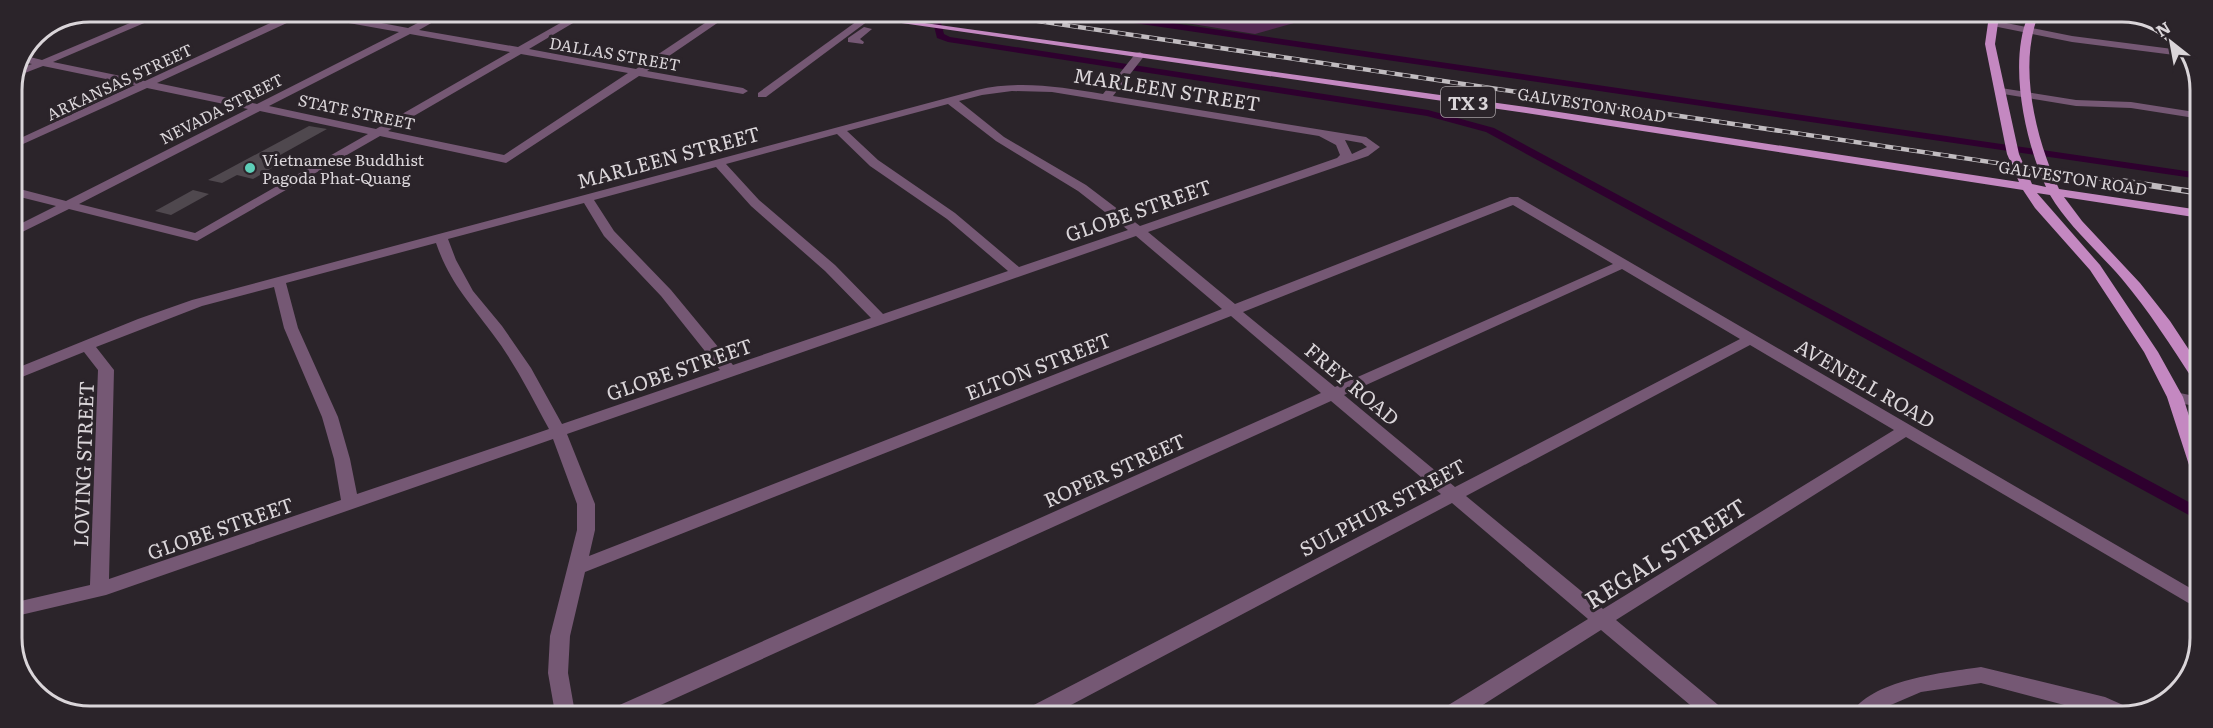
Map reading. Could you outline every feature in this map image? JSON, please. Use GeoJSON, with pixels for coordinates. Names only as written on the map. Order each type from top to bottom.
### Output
{"type":"FeatureCollection","features":[{"type":"Feature","properties":{"kind":"main road","name":"GALVESTON ROAD"},"geometry":{"type":"LineString","coordinates":[[894,22],[958,30],[1133,63],[1514,109],[2190,212]]}},
{"type":"Feature","properties":{"kind":"main road"},"geometry":{"type":"LineString","coordinates":[[1993,22],[1990,44],[2012,150],[2027,187],[2039,205],[2095,268],[2151,352],[2175,397],[2190,443]]}},
{"type":"Feature","properties":{"kind":"main road"},"geometry":{"type":"LineString","coordinates":[[2030,22],[2026,30],[2022,64],[2038,153],[2054,191],[2067,209],[2126,275],[2170,332],[2190,364]]}},
{"type":"Feature","properties":{"kind":"main road"},"geometry":{"type":"LineString","coordinates":[[2109,290],[2141,295]]}},
{"type":"Feature","properties":{"kind":"street"},"geometry":{"type":"LineString","coordinates":[[27,69],[141,22]]}},
{"type":"Feature","properties":{"kind":"street","name":"ARKANSAS STREET"},"geometry":{"type":"LineString","coordinates":[[22,141],[282,22]]}},
{"type":"Feature","properties":{"kind":"street","name":"DALLAS STREET"},"geometry":{"type":"LineString","coordinates":[[355,22],[743,91]]}},
{"type":"Feature","properties":{"kind":"street","name":"NEVADA STREET"},"geometry":{"type":"LineString","coordinates":[[22,228],[426,22]]}},
{"type":"Feature","properties":{"kind":"street"},"geometry":{"type":"LineString","coordinates":[[22,193],[197,237],[569,22]]}},
{"type":"Feature","properties":{"kind":"street"},"geometry":{"type":"LineString","coordinates":[[638,72],[713,22]]}},
{"type":"Feature","properties":{"kind":"street"},"geometry":{"type":"LineString","coordinates":[[762,95],[862,22]]}},
{"type":"Feature","properties":{"kind":"street"},"geometry":{"type":"LineString","coordinates":[[859,42],[852,40],[876,22]]}},
{"type":"Feature","properties":{"kind":"street"},"geometry":{"type":"LineString","coordinates":[[2002,22],[2026,30],[2072,39],[2178,53]]}},
{"type":"Feature","properties":{"kind":"street","name":"STATE STREET"},"geometry":{"type":"LineString","coordinates":[[30,60],[506,159],[638,72]]}},
{"type":"Feature","properties":{"kind":"street"},"geometry":{"type":"LineString","coordinates":[[1104,98],[1133,63]]}},
{"type":"Feature","properties":{"kind":"street","name":"MARLEEN STREET"},"geometry":{"type":"LineString","coordinates":[[23,372],[143,322],[197,303],[981,92],[1012,88],[1052,89],[1320,133],[1337,138],[1343,154]]}},
{"type":"Feature","properties":{"kind":"street"},"geometry":{"type":"LineString","coordinates":[[2001,91],[2076,103],[2131,105],[2190,114]]}},
{"type":"Feature","properties":{"kind":"street","name":"FREY ROAD"},"geometry":{"type":"LineString","coordinates":[[950,100],[1000,139],[1082,188],[1138,231],[1704,705]]}},
{"type":"Feature","properties":{"kind":"street"},"geometry":{"type":"LineString","coordinates":[[839,130],[874,163],[951,216],[1018,273]]}},
{"type":"Feature","properties":{"kind":"street","name":"GLOBE STREET"},"geometry":{"type":"LineString","coordinates":[[23,607],[99,590],[882,321],[1138,231],[1343,154],[1364,154],[1374,147],[1366,140],[1320,133]]}},
{"type":"Feature","properties":{"kind":"street"},"geometry":{"type":"LineString","coordinates":[[718,162],[755,203],[830,268],[882,321]]}},
{"type":"Feature","properties":{"kind":"street"},"geometry":{"type":"LineString","coordinates":[[587,198],[609,234],[666,292],[731,373]]}},
{"type":"Feature","properties":{"kind":"street","name":"AVENELL ROAD"},"geometry":{"type":"LineString","coordinates":[[1514,200],[2190,597]]}},
{"type":"Feature","properties":{"kind":"street","name":"ELTON STREET"},"geometry":{"type":"LineString","coordinates":[[577,568],[1514,200]]}},
{"type":"Feature","properties":{"kind":"street"},"geometry":{"type":"LineString","coordinates":[[441,237],[449,260],[467,293],[497,329],[526,371],[558,431],[586,504],[586,530],[560,636],[558,673],[564,705]]}},
{"type":"Feature","properties":{"kind":"street","name":"ROPER STREET"},"geometry":{"type":"LineString","coordinates":[[640,705],[1623,264]]}},
{"type":"Feature","properties":{"kind":"street"},"geometry":{"type":"LineString","coordinates":[[279,281],[298,347],[330,417],[342,459],[350,504]]}},
{"type":"Feature","properties":{"kind":"street","name":"SULPHUR STREET"},"geometry":{"type":"LineString","coordinates":[[1052,705],[1751,339]]}},
{"type":"Feature","properties":{"kind":"street","name":"LOVING STREET"},"geometry":{"type":"LineString","coordinates":[[88,346],[106,370],[99,590]]}},
{"type":"Feature","properties":{"kind":"street"},"geometry":{"type":"LineString","coordinates":[[2175,397],[2190,400]]}},
{"type":"Feature","properties":{"kind":"street","name":"REGAL STREET"},"geometry":{"type":"LineString","coordinates":[[1465,705],[1906,430]]}},
{"type":"Feature","properties":{"kind":"street"},"geometry":{"type":"LineString","coordinates":[[1874,705],[1919,684],[1982,675],[2101,705]]}},
{"type":"Feature","properties":{"kind":"shaded area"},"geometry":{"type":"Polygon","coordinates":[[[1184,22],[1298,22],[1255,34],[1184,22]]]}},
{"type":"Feature","properties":{"kind":"building","name":"Vietnamese Buddhist Pagoda Phat-Quang"},"geometry":{"type":"Polygon","coordinates":[[[309,126],[327,129],[273,159],[284,161],[253,179],[237,175],[222,183],[208,180],[309,126]]]}},
{"type":"Feature","properties":{"kind":"building"},"geometry":{"type":"Polygon","coordinates":[[[193,190],[209,194],[171,215],[155,211],[193,190]]]}},
{"type":"Feature","properties":{"kind":"waterway"},"geometry":{"type":"LineString","coordinates":[[937,22],[940,36],[948,39],[1428,113],[1490,130],[2190,510]]}},
{"type":"Feature","properties":{"kind":"waterway"},"geometry":{"type":"LineString","coordinates":[[1148,22],[2190,175]]}},
{"type":"Feature","properties":{"kind":"railway"},"geometry":{"type":"LineString","coordinates":[[1045,22],[2132,183]]}},
{"type":"Feature","properties":{"kind":"railway"},"geometry":{"type":"LineString","coordinates":[[2122,181],[2190,191]]}},
{"type":"Feature","properties":{"kind":"place","name":"Vietnamese Buddhist Pagoda Phat-Quang"},"geometry":{"type":"Point","coordinates":[250,168]}}]}
